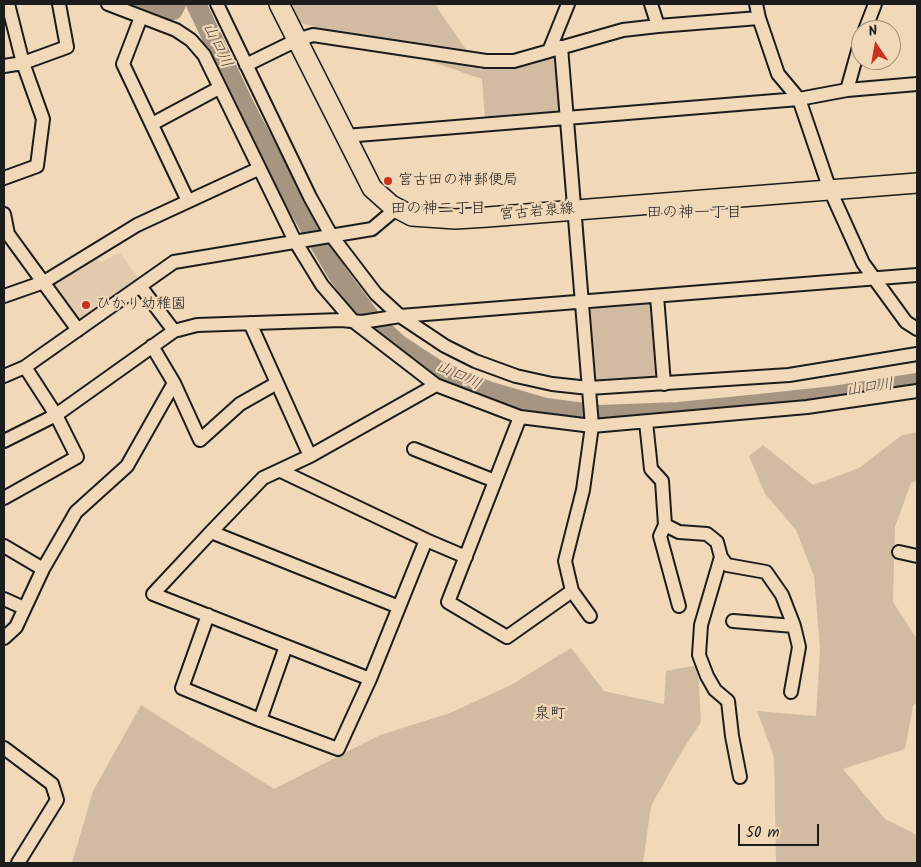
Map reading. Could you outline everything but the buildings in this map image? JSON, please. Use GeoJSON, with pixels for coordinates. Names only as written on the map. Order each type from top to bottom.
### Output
{"type":"FeatureCollection","features":[{"type":"Feature","properties":{"kind":"main road","name":"宮古岩泉線"},"geometry":{"type":"LineString","coordinates":[[279,4],[372,188],[391,205],[412,216],[455,218],[917,183]]}},
{"type":"Feature","properties":{"kind":"street"},"geometry":{"type":"LineString","coordinates":[[4,178],[37,166],[43,119],[22,63],[8,4]]}},
{"type":"Feature","properties":{"kind":"street"},"geometry":{"type":"LineString","coordinates":[[4,66],[22,63],[67,46],[59,4]]}},
{"type":"Feature","properties":{"kind":"street"},"geometry":{"type":"LineString","coordinates":[[108,4],[176,30],[190,40],[204,56],[295,241],[322,285],[357,321],[436,386],[520,417],[592,423],[646,422],[807,407],[917,391]]}},
{"type":"Feature","properties":{"kind":"street"},"geometry":{"type":"LineString","coordinates":[[217,4],[310,197],[331,235],[376,294],[400,316],[444,346],[475,361],[516,376],[589,390],[789,375],[917,354]]}},
{"type":"Feature","properties":{"kind":"street"},"geometry":{"type":"LineString","coordinates":[[568,4],[555,49],[567,118],[592,423],[583,490],[565,561],[572,591],[590,616]]}},
{"type":"Feature","properties":{"kind":"street"},"geometry":{"type":"LineString","coordinates":[[651,4],[658,26]]}},
{"type":"Feature","properties":{"kind":"street"},"geometry":{"type":"LineString","coordinates":[[756,4],[778,74],[799,99],[830,190],[863,263],[906,322],[917,328]]}},
{"type":"Feature","properties":{"kind":"street"},"geometry":{"type":"LineString","coordinates":[[869,20],[875,4]]}},
{"type":"Feature","properties":{"kind":"street"},"geometry":{"type":"LineString","coordinates":[[141,17],[123,64],[188,201]]}},
{"type":"Feature","properties":{"kind":"street"},"geometry":{"type":"LineString","coordinates":[[246,65],[297,40],[313,35],[486,61],[514,61],[623,30],[759,18]]}},
{"type":"Feature","properties":{"kind":"street"},"geometry":{"type":"LineString","coordinates":[[847,90],[853,70]]}},
{"type":"Feature","properties":{"kind":"street"},"geometry":{"type":"LineString","coordinates":[[345,136],[799,99],[847,90],[917,84]]}},
{"type":"Feature","properties":{"kind":"street"},"geometry":{"type":"LineString","coordinates":[[152,124],[220,88]]}},
{"type":"Feature","properties":{"kind":"street"},"geometry":{"type":"LineString","coordinates":[[4,296],[44,282],[137,225],[258,169]]}},
{"type":"Feature","properties":{"kind":"street"},"geometry":{"type":"LineString","coordinates":[[4,376],[25,367],[174,262],[372,229],[397,208]]}},
{"type":"Feature","properties":{"kind":"street"},"geometry":{"type":"LineString","coordinates":[[4,214],[6,235],[44,282],[78,330]]}},
{"type":"Feature","properties":{"kind":"street"},"geometry":{"type":"LineString","coordinates":[[4,442],[56,415],[174,331],[197,325],[357,321],[400,316],[917,276]]}},
{"type":"Feature","properties":{"kind":"street"},"geometry":{"type":"LineString","coordinates":[[140,286],[174,331]]}},
{"type":"Feature","properties":{"kind":"street"},"geometry":{"type":"LineString","coordinates":[[657,296],[664,384]]}},
{"type":"Feature","properties":{"kind":"street"},"geometry":{"type":"LineString","coordinates":[[250,323],[310,456]]}},
{"type":"Feature","properties":{"kind":"street"},"geometry":{"type":"LineString","coordinates":[[152,346],[174,383],[200,440],[240,404],[277,383]]}},
{"type":"Feature","properties":{"kind":"street"},"geometry":{"type":"LineString","coordinates":[[4,498],[77,457],[56,415],[25,367]]}},
{"type":"Feature","properties":{"kind":"street"},"geometry":{"type":"LineString","coordinates":[[4,638],[16,627],[42,569],[76,512],[127,466],[174,383]]}},
{"type":"Feature","properties":{"kind":"street"},"geometry":{"type":"LineString","coordinates":[[370,679],[153,594],[264,478],[310,456],[436,386]]}},
{"type":"Feature","properties":{"kind":"street"},"geometry":{"type":"LineString","coordinates":[[520,417],[448,602],[506,637],[572,591]]}},
{"type":"Feature","properties":{"kind":"street"},"geometry":{"type":"LineString","coordinates":[[646,422],[651,469],[662,481],[665,524],[660,536],[679,606]]}},
{"type":"Feature","properties":{"kind":"street"},"geometry":{"type":"LineString","coordinates":[[414,449],[495,481]]}},
{"type":"Feature","properties":{"kind":"street"},"geometry":{"type":"LineString","coordinates":[[281,471],[466,557]]}},
{"type":"Feature","properties":{"kind":"street"},"geometry":{"type":"LineString","coordinates":[[665,524],[679,532],[707,534],[717,542],[721,556],[727,565],[766,572],[782,595],[800,647],[791,692]]}},
{"type":"Feature","properties":{"kind":"street"},"geometry":{"type":"LineString","coordinates":[[211,532],[399,606]]}},
{"type":"Feature","properties":{"kind":"street"},"geometry":{"type":"LineString","coordinates":[[208,615],[182,688],[338,749],[370,679],[426,540]]}},
{"type":"Feature","properties":{"kind":"street"},"geometry":{"type":"LineString","coordinates":[[4,546],[42,569]]}},
{"type":"Feature","properties":{"kind":"street"},"geometry":{"type":"LineString","coordinates":[[899,552],[917,556]]}},
{"type":"Feature","properties":{"kind":"street"},"geometry":{"type":"LineString","coordinates":[[721,556],[702,625],[699,655],[715,690],[728,701],[732,736],[740,777]]}},
{"type":"Feature","properties":{"kind":"street"},"geometry":{"type":"LineString","coordinates":[[4,599],[24,608]]}},
{"type":"Feature","properties":{"kind":"street"},"geometry":{"type":"LineString","coordinates":[[733,621],[794,626]]}},
{"type":"Feature","properties":{"kind":"street"},"geometry":{"type":"LineString","coordinates":[[260,720],[286,646]]}},
{"type":"Feature","properties":{"kind":"street"},"geometry":{"type":"LineString","coordinates":[[4,748],[52,784],[57,800],[18,863]]}},
{"type":"Feature","properties":{"kind":"shaded area"},"geometry":{"type":"Polygon","coordinates":[[[289,4],[436,4],[481,71],[481,66],[515,67],[557,56],[561,113],[485,119],[482,79],[370,41],[300,23],[289,4]]]}},
{"type":"Feature","properties":{"kind":"shaded area","name":"ひかり幼稚園"},"geometry":{"type":"Polygon","coordinates":[[[120,253],[140,280],[79,326],[50,284],[94,256],[101,262],[120,253]]]}},
{"type":"Feature","properties":{"kind":"shaded area"},"geometry":{"type":"Polygon","coordinates":[[[654,301],[659,380],[592,384],[586,307],[654,301]]]}},
{"type":"Feature","properties":{"kind":"shaded area"},"geometry":{"type":"Polygon","coordinates":[[[917,432],[917,481],[911,483],[895,527],[893,602],[917,639],[917,702],[913,706],[905,749],[843,769],[885,819],[917,835],[917,863],[776,863],[774,757],[757,711],[816,716],[820,649],[814,576],[796,530],[765,494],[749,456],[763,445],[813,485],[859,468],[902,435],[917,432]]]}},
{"type":"Feature","properties":{"kind":"shaded area"},"geometry":{"type":"Polygon","coordinates":[[[571,648],[604,691],[664,704],[666,671],[698,665],[701,722],[651,806],[643,863],[72,863],[93,791],[141,705],[274,789],[380,735],[450,713],[511,685],[571,648]]]}},
{"type":"Feature","properties":{"kind":"waterway","name":"山口川"},"geometry":{"type":"LineString","coordinates":[[132,4],[147,10],[163,12],[173,10],[176,4]]}},
{"type":"Feature","properties":{"kind":"waterway","name":"山口川"},"geometry":{"type":"LineString","coordinates":[[196,4],[248,113],[297,205],[337,273],[372,320],[398,344],[439,371],[488,391],[546,408],[600,415],[679,412],[760,404],[834,396],[917,383]]}},
{"type":"Feature","properties":{"kind":"place","name":"宮古田の神郵便局"},"geometry":{"type":"Point","coordinates":[388,181]}},
{"type":"Feature","properties":{"kind":"place","name":"ひかり幼稚園"},"geometry":{"type":"Point","coordinates":[86,305]}},
{"type":"Feature","properties":{"kind":"district","name":"田の神二丁目"},"geometry":{"type":"Point","coordinates":[438,210]}},
{"type":"Feature","properties":{"kind":"district","name":"田の神一丁目"},"geometry":{"type":"Point","coordinates":[694,214]}},
{"type":"Feature","properties":{"kind":"district","name":"泉町"},"geometry":{"type":"Point","coordinates":[550,715]}}]}
